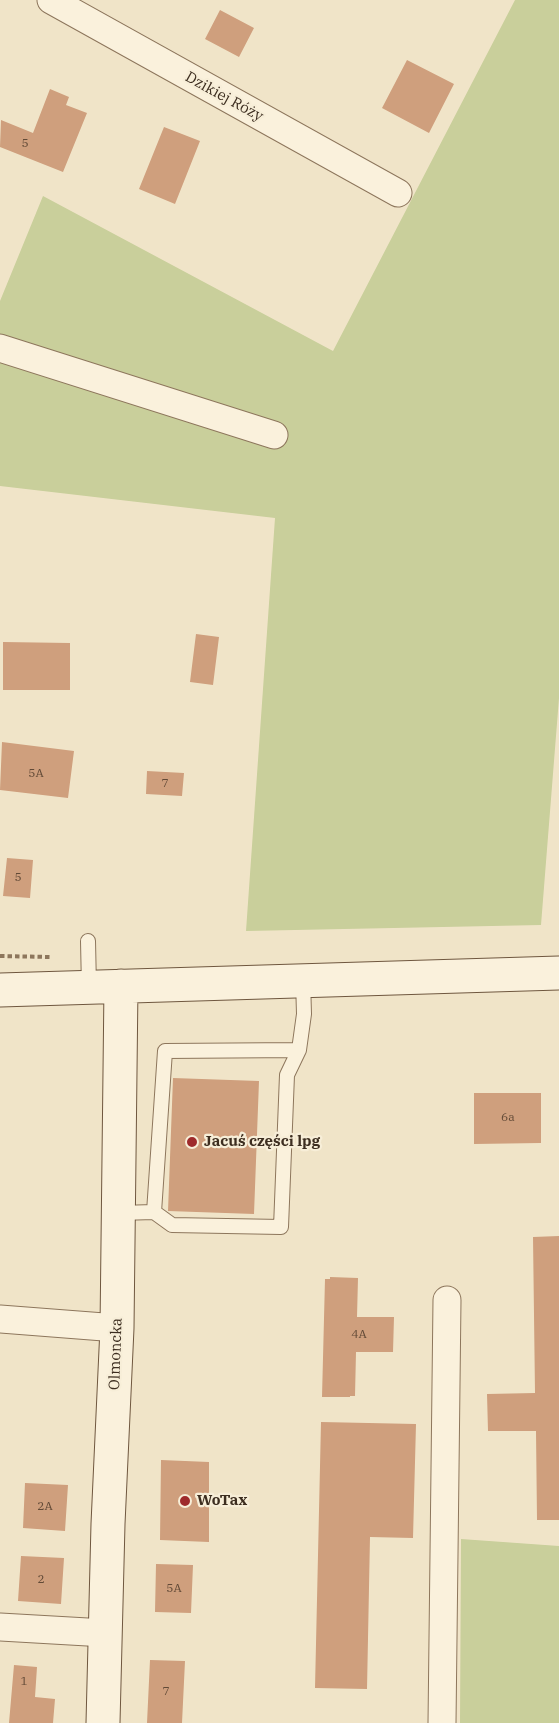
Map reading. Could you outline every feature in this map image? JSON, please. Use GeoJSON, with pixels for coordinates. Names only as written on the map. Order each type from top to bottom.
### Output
{"type":"FeatureCollection","features":[{"type":"Feature","properties":{"kind":"street","name":"Dzikiej Róży"},"geometry":{"type":"LineString","coordinates":[[51,0],[398,193]]}},
{"type":"Feature","properties":{"kind":"street"},"geometry":{"type":"LineString","coordinates":[[0,348],[274,435]]}},
{"type":"Feature","properties":{"kind":"street"},"geometry":{"type":"LineString","coordinates":[[0,990],[559,973]]}},
{"type":"Feature","properties":{"kind":"street","name":"Olmoncka"},"geometry":{"type":"LineString","coordinates":[[103,1723],[117,1328],[121,986]]}},
{"type":"Feature","properties":{"kind":"street"},"geometry":{"type":"LineString","coordinates":[[442,1723],[447,1300]]}},
{"type":"Feature","properties":{"kind":"street"},"geometry":{"type":"LineString","coordinates":[[0,1319],[117,1328]]}},
{"type":"Feature","properties":{"kind":"street"},"geometry":{"type":"LineString","coordinates":[[0,1627],[105,1633]]}},
{"type":"Feature","properties":{"kind":"lane"},"geometry":{"type":"LineString","coordinates":[[88,941],[89,987]]}},
{"type":"Feature","properties":{"kind":"lane"},"geometry":{"type":"LineString","coordinates":[[119,1213],[154,1212],[172,1225],[281,1227],[287,1075],[299,1050],[304,1014],[303,980]]}},
{"type":"Feature","properties":{"kind":"lane"},"geometry":{"type":"LineString","coordinates":[[154,1212],[165,1052],[299,1050]]}},
{"type":"Feature","properties":{"kind":"green space"},"geometry":{"type":"Polygon","coordinates":[[[515,0],[559,0],[559,698],[541,925],[246,931],[275,518],[0,486],[0,301],[43,196],[333,351],[515,0]]]}},
{"type":"Feature","properties":{"kind":"green space"},"geometry":{"type":"Polygon","coordinates":[[[461,1539],[559,1546],[559,1723],[460,1723],[461,1539]]]}},
{"type":"Feature","properties":{"kind":"building"},"geometry":{"type":"Polygon","coordinates":[[[220,10],[254,28],[239,57],[205,39],[220,10]]]}},
{"type":"Feature","properties":{"kind":"building"},"geometry":{"type":"Polygon","coordinates":[[[407,60],[454,84],[429,133],[382,108],[407,60]]]}},
{"type":"Feature","properties":{"kind":"building"},"geometry":{"type":"Polygon","coordinates":[[[50,89],[69,97],[66,105],[87,113],[63,172],[0,147],[1,120],[33,133],[50,89]]]}},
{"type":"Feature","properties":{"kind":"building"},"geometry":{"type":"Polygon","coordinates":[[[164,127],[200,141],[175,204],[139,189],[164,127]]]}},
{"type":"Feature","properties":{"kind":"building"},"geometry":{"type":"Polygon","coordinates":[[[196,634],[219,637],[213,685],[190,682],[196,634]]]}},
{"type":"Feature","properties":{"kind":"building"},"geometry":{"type":"Polygon","coordinates":[[[3,642],[70,643],[70,690],[3,690],[3,642]]]}},
{"type":"Feature","properties":{"kind":"building"},"geometry":{"type":"Polygon","coordinates":[[[2,742],[74,751],[68,798],[0,790],[2,742]]]}},
{"type":"Feature","properties":{"kind":"building"},"geometry":{"type":"Polygon","coordinates":[[[147,771],[184,773],[182,796],[146,794],[147,771]]]}},
{"type":"Feature","properties":{"kind":"building"},"geometry":{"type":"Polygon","coordinates":[[[7,858],[33,860],[30,898],[3,896],[7,858]]]}},
{"type":"Feature","properties":{"kind":"building"},"geometry":{"type":"Polygon","coordinates":[[[173,1078],[259,1081],[254,1214],[168,1211],[173,1078]]]}},
{"type":"Feature","properties":{"kind":"building"},"geometry":{"type":"Polygon","coordinates":[[[474,1093],[541,1093],[541,1143],[474,1144],[474,1093]]]}},
{"type":"Feature","properties":{"kind":"building"},"geometry":{"type":"Polygon","coordinates":[[[559,1236],[559,1520],[537,1520],[536,1431],[488,1431],[487,1394],[535,1393],[533,1237],[559,1236]]]}},
{"type":"Feature","properties":{"kind":"building"},"geometry":{"type":"Polygon","coordinates":[[[330,1277],[358,1278],[357,1317],[394,1317],[393,1352],[356,1352],[355,1396],[350,1397],[322,1397],[325,1279],[330,1279],[330,1277]]]}},
{"type":"Feature","properties":{"kind":"building"},"geometry":{"type":"Polygon","coordinates":[[[321,1422],[416,1424],[413,1538],[370,1537],[367,1689],[315,1688],[321,1422]]]}},
{"type":"Feature","properties":{"kind":"building","name":"WoTax"},"geometry":{"type":"Polygon","coordinates":[[[161,1460],[209,1462],[209,1542],[160,1540],[161,1460]]]}},
{"type":"Feature","properties":{"kind":"building"},"geometry":{"type":"Polygon","coordinates":[[[25,1483],[68,1485],[65,1531],[23,1528],[25,1483]]]}},
{"type":"Feature","properties":{"kind":"building"},"geometry":{"type":"Polygon","coordinates":[[[21,1556],[64,1558],[61,1604],[18,1601],[21,1556]]]}},
{"type":"Feature","properties":{"kind":"building"},"geometry":{"type":"Polygon","coordinates":[[[156,1564],[193,1565],[191,1613],[155,1612],[156,1564]]]}},
{"type":"Feature","properties":{"kind":"building"},"geometry":{"type":"Polygon","coordinates":[[[150,1660],[185,1661],[182,1723],[147,1723],[150,1660]]]}},
{"type":"Feature","properties":{"kind":"building"},"geometry":{"type":"Polygon","coordinates":[[[14,1665],[37,1667],[35,1697],[55,1699],[53,1723],[9,1723],[14,1665]]]}},
{"type":"Feature","properties":{"kind":"place","name":"Jacuś części lpg"},"geometry":{"type":"Point","coordinates":[192,1142]}},
{"type":"Feature","properties":{"kind":"place","name":"WoTax"},"geometry":{"type":"Point","coordinates":[185,1501]}}]}
